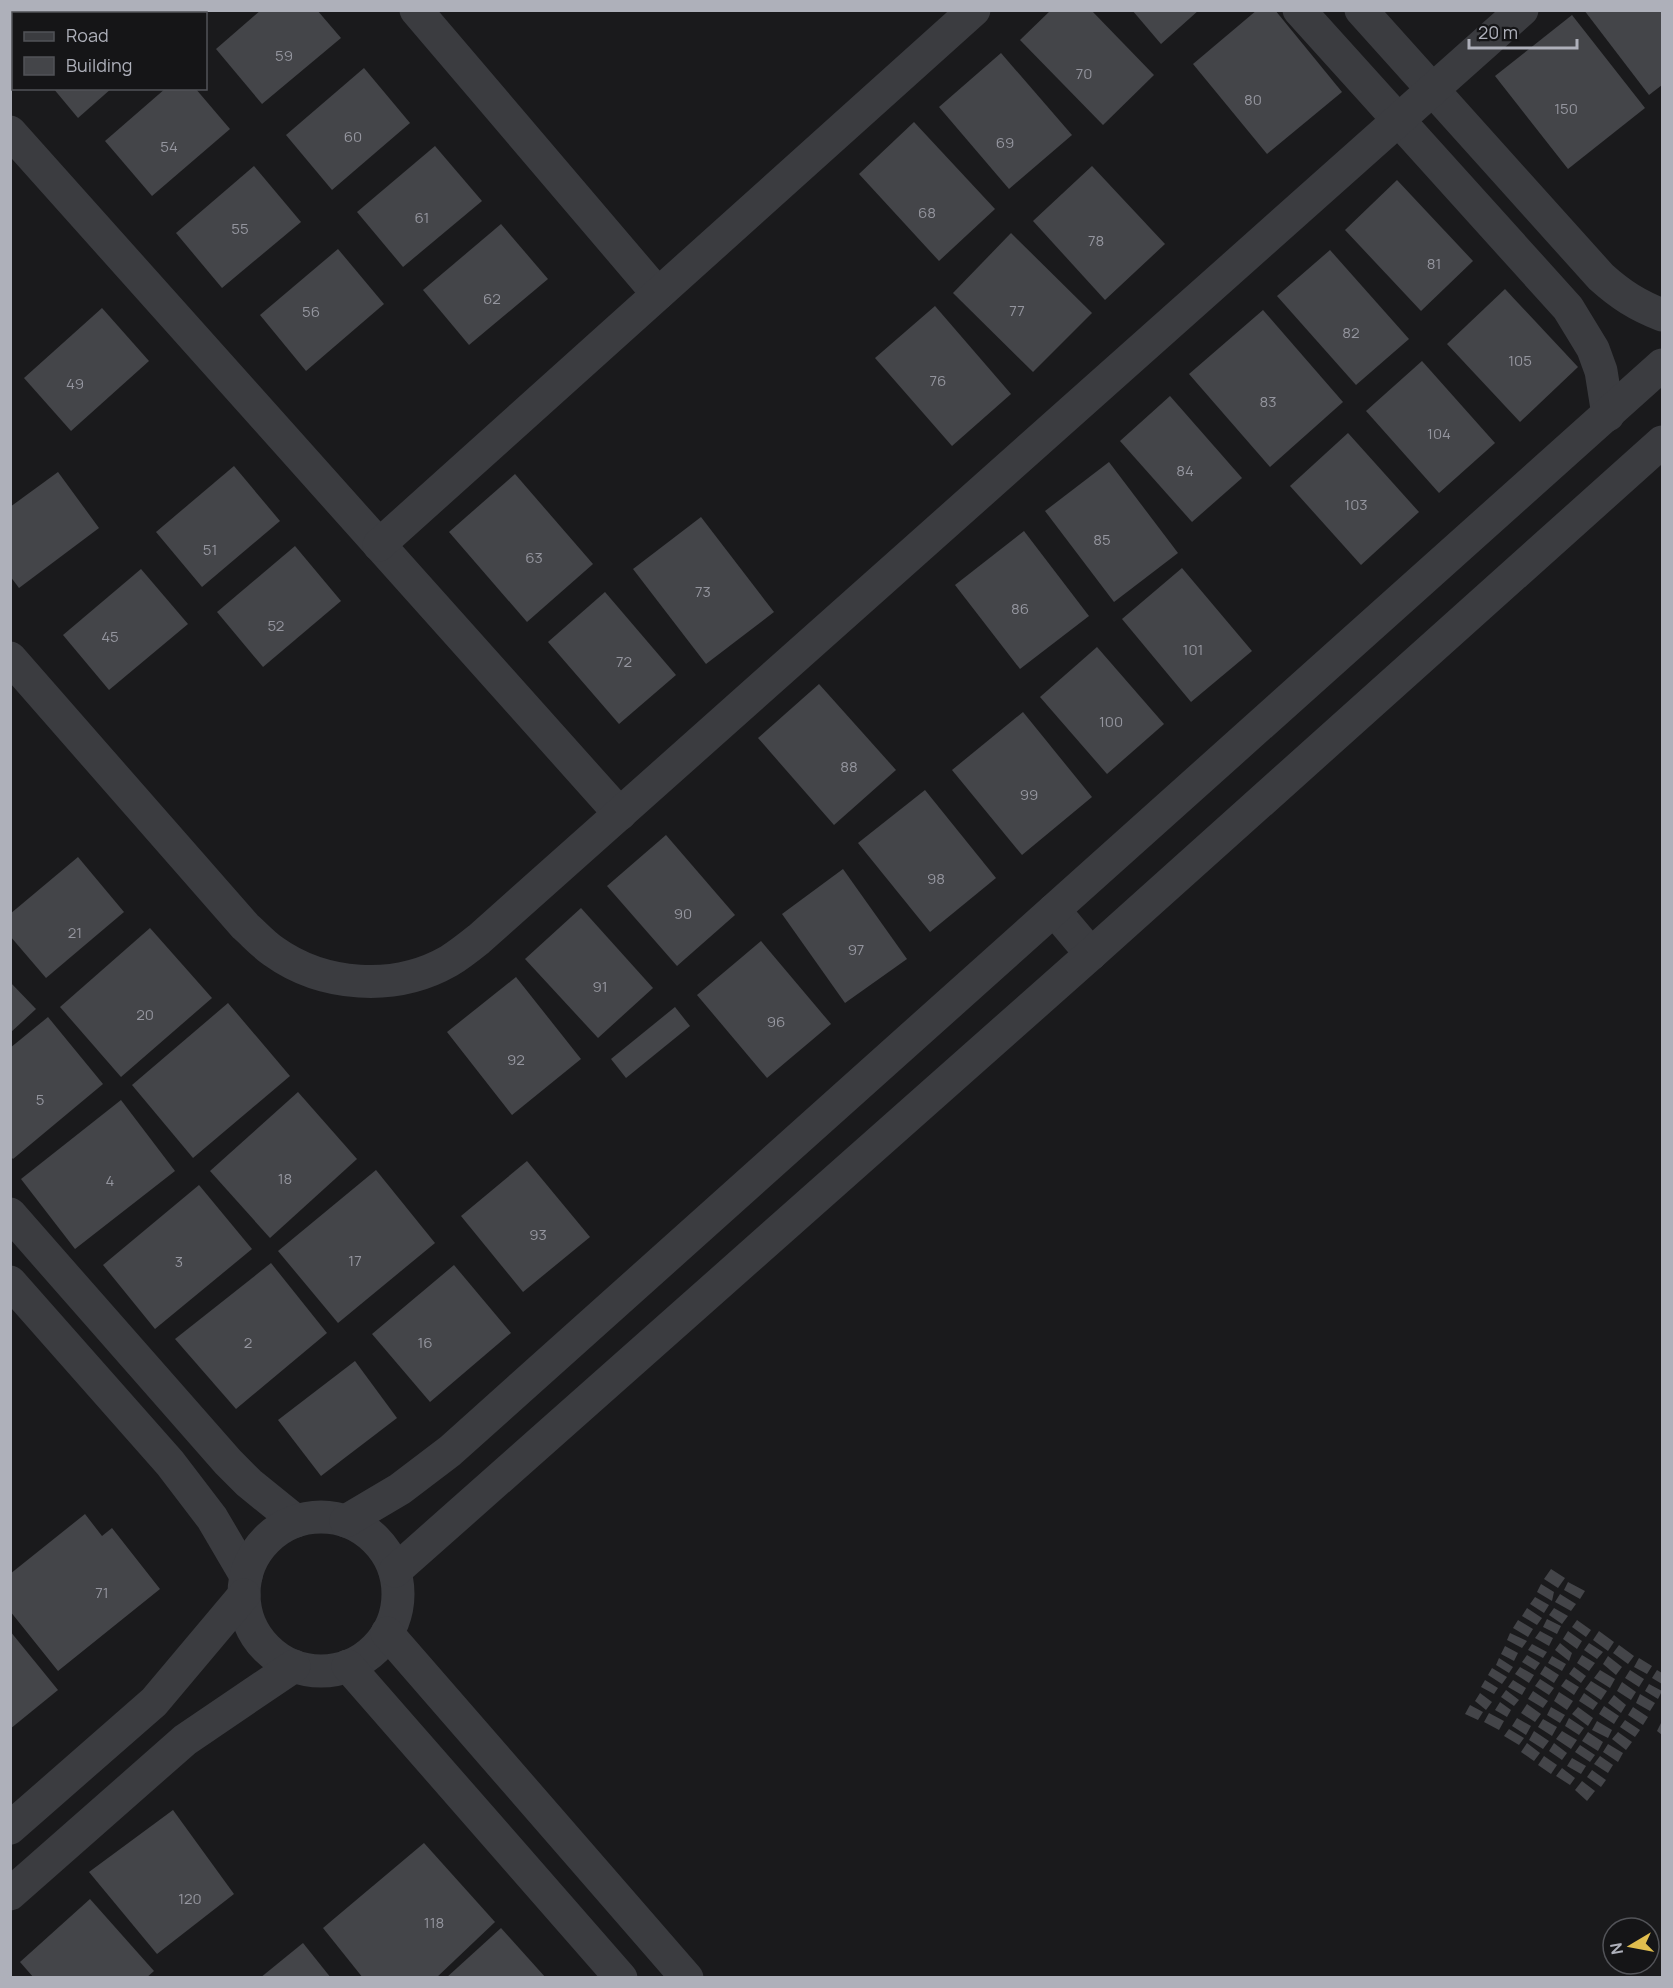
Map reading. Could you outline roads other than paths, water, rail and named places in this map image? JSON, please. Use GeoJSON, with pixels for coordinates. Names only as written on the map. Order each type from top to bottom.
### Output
{"type":"FeatureCollection","features":[{"type":"Feature","properties":{"kind":"street"},"geometry":{"type":"LineString","coordinates":[[416,10],[658,294]]}},
{"type":"Feature","properties":{"kind":"street"},"geometry":{"type":"LineString","coordinates":[[380,544],[974,10]]}},
{"type":"Feature","properties":{"kind":"street"},"geometry":{"type":"LineString","coordinates":[[1299,10],[1568,308],[1593,349],[1601,371],[1608,415]]}},
{"type":"Feature","properties":{"kind":"street"},"geometry":{"type":"LineString","coordinates":[[1361,10],[1600,277],[1618,293],[1662,315]]}},
{"type":"Feature","properties":{"kind":"street"},"geometry":{"type":"LineString","coordinates":[[10,658],[245,926],[273,951],[305,969],[341,980],[378,982],[415,976],[449,962],[479,939],[620,814],[1522,10]]}},
{"type":"Feature","properties":{"kind":"street"},"geometry":{"type":"LineString","coordinates":[[10,132],[620,814]]}},
{"type":"Feature","properties":{"kind":"street"},"geometry":{"type":"LineString","coordinates":[[346,1521],[400,1489],[450,1451],[1662,365]]}},
{"type":"Feature","properties":{"kind":"street"},"geometry":{"type":"LineString","coordinates":[[395,1571],[1091,954],[1662,442]]}},
{"type":"Feature","properties":{"kind":"street"},"geometry":{"type":"LineString","coordinates":[[1054,910],[1091,954]]}},
{"type":"Feature","properties":{"kind":"street"},"geometry":{"type":"LineString","coordinates":[[10,1214],[228,1462],[249,1483],[296,1521]]}},
{"type":"Feature","properties":{"kind":"street"},"geometry":{"type":"LineString","coordinates":[[10,1282],[170,1463],[212,1518],[245,1586]]}},
{"type":"Feature","properties":{"kind":"street"},"geometry":{"type":"LineString","coordinates":[[321,1517],[346,1521],[367,1532],[384,1550],[395,1571],[398,1592],[396,1613],[387,1633],[370,1653],[348,1666],[330,1671],[312,1671],[294,1666],[278,1658],[264,1646],[253,1630],[247,1613],[245,1586],[253,1558],[278,1530],[296,1521],[321,1517]]}},
{"type":"Feature","properties":{"kind":"street"},"geometry":{"type":"LineString","coordinates":[[10,1828],[154,1702],[245,1586]]}},
{"type":"Feature","properties":{"kind":"street"},"geometry":{"type":"LineString","coordinates":[[387,1633],[687,1977]]}},
{"type":"Feature","properties":{"kind":"street"},"geometry":{"type":"LineString","coordinates":[[10,1894],[185,1740],[294,1666]]}},
{"type":"Feature","properties":{"kind":"street"},"geometry":{"type":"LineString","coordinates":[[348,1666],[621,1977]]}}]}
